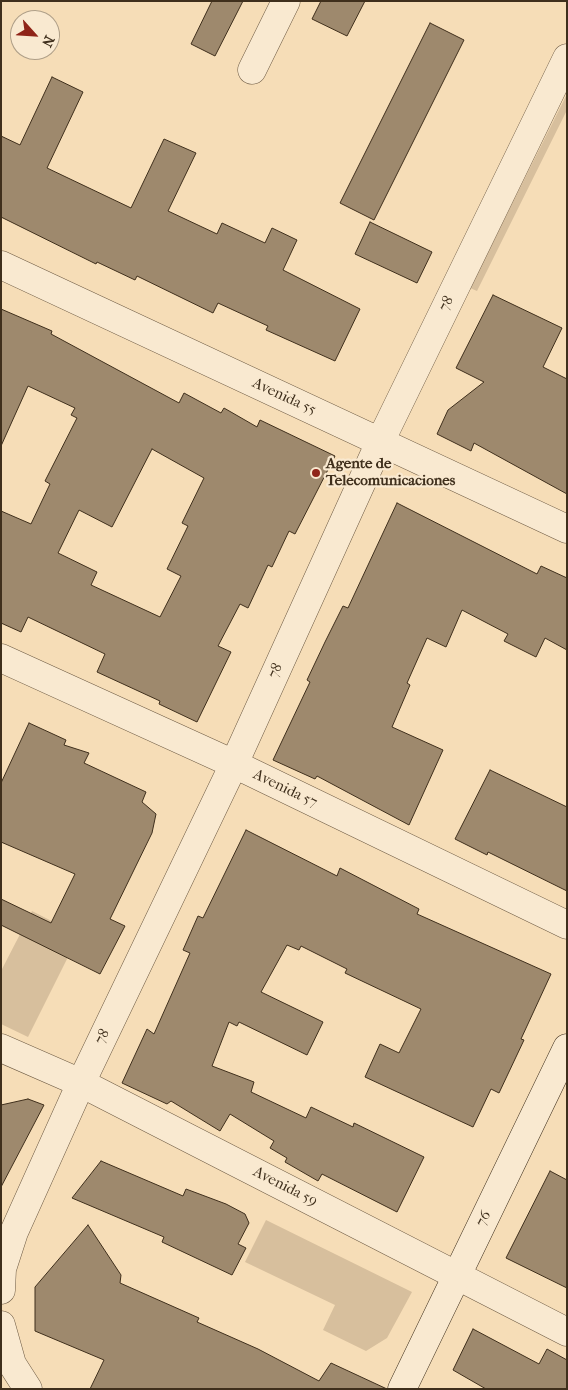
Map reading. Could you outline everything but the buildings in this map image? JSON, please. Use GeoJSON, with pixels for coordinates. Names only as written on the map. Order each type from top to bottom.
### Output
{"type":"FeatureCollection","features":[{"type":"Feature","properties":{"kind":"street"},"geometry":{"type":"LineString","coordinates":[[252,70],[286,1]]}},
{"type":"Feature","properties":{"kind":"street","name":"78"},"geometry":{"type":"LineString","coordinates":[[1,1290],[2,1269],[14,1232],[81,1083],[234,764],[380,442],[567,58]]}},
{"type":"Feature","properties":{"kind":"street","name":"Avenida 55"},"geometry":{"type":"LineString","coordinates":[[1,265],[567,529]]}},
{"type":"Feature","properties":{"kind":"street","name":"Avenida 57"},"geometry":{"type":"LineString","coordinates":[[1,658],[234,764],[567,925]]}},
{"type":"Feature","properties":{"kind":"street","name":"Avenida 59"},"geometry":{"type":"LineString","coordinates":[[1,1048],[81,1083],[567,1332]]}},
{"type":"Feature","properties":{"kind":"street","name":"76"},"geometry":{"type":"LineString","coordinates":[[402,1389],[567,1048]]}},
{"type":"Feature","properties":{"kind":"street"},"geometry":{"type":"LineString","coordinates":[[1,1325],[12,1364],[28,1389]]}},
{"type":"Feature","properties":{"kind":"shaded area"},"geometry":{"type":"Polygon","coordinates":[[[567,94],[567,110],[477,291],[470,288],[567,94]]]}},
{"type":"Feature","properties":{"kind":"shaded area"},"geometry":{"type":"Polygon","coordinates":[[[32,911],[79,935],[28,1037],[1,1024],[1,971],[32,911]]]}},
{"type":"Feature","properties":{"kind":"shaded area"},"geometry":{"type":"Polygon","coordinates":[[[266,1220],[412,1292],[387,1338],[366,1351],[323,1330],[335,1305],[245,1262],[266,1220]]]}},
{"type":"Feature","properties":{"kind":"place","name":"Agente de Telecomunicaciones"},"geometry":{"type":"Point","coordinates":[316,473]}}]}
